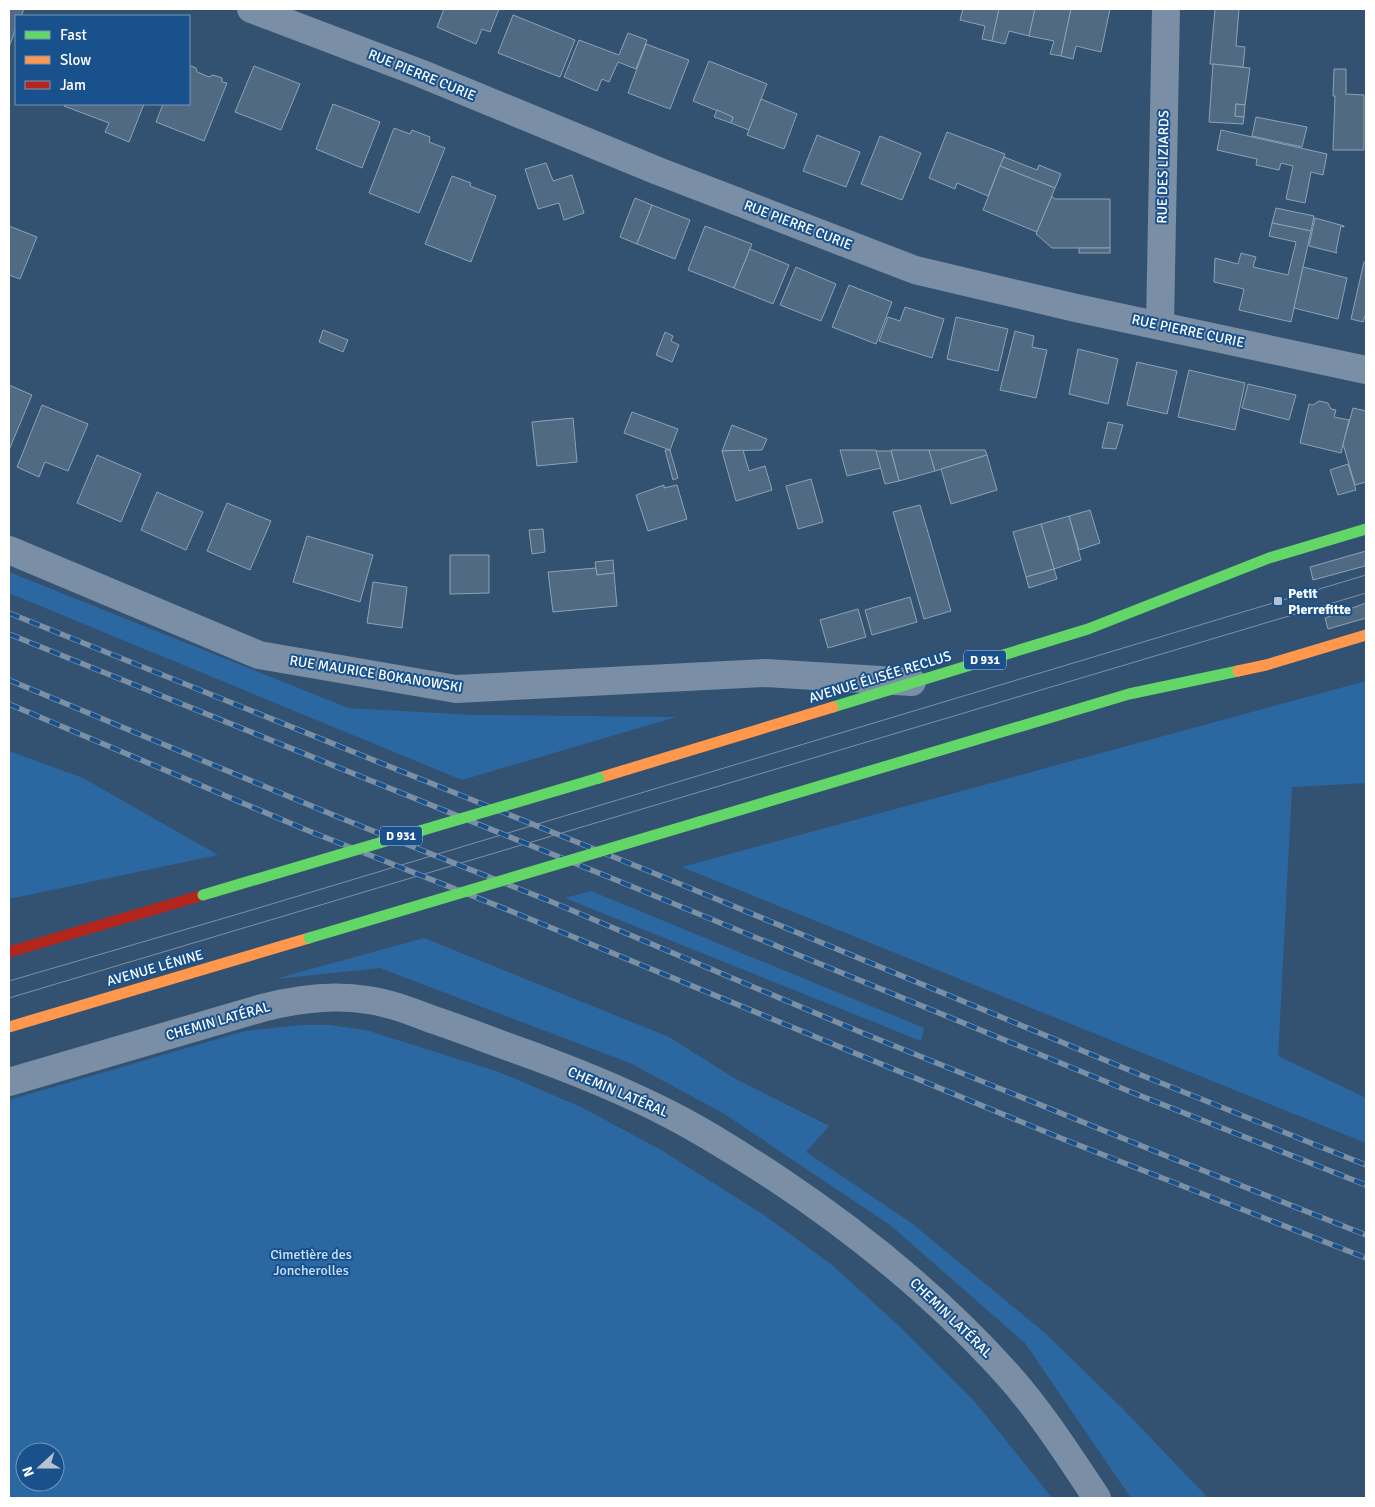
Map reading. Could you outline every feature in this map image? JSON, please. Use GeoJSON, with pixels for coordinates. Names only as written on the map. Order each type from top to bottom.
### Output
{"type":"FeatureCollection","features":[{"type":"Feature","properties":{"kind":"main road","name":"AVENUE ÉLISÉE RECLUS"},"geometry":{"type":"LineString","coordinates":[[9,952],[599,778],[1088,629],[1269,558],[1366,529]]}},
{"type":"Feature","properties":{"kind":"main road","name":"AVENUE LÉNINE"},"geometry":{"type":"LineString","coordinates":[[9,1027],[1129,694],[1266,665],[1366,635]]}},
{"type":"Feature","properties":{"kind":"street","name":"RUE PIERRE CURIE"},"geometry":{"type":"LineString","coordinates":[[251,9],[420,73],[658,171],[915,270],[1076,308],[1366,370]]}},
{"type":"Feature","properties":{"kind":"street","name":"RUE DES LIZIARDS"},"geometry":{"type":"LineString","coordinates":[[1160,325],[1166,9]]}},
{"type":"Feature","properties":{"kind":"street","name":"RUE MAURICE BOKANOWSKI"},"geometry":{"type":"LineString","coordinates":[[9,550],[259,655],[456,689],[766,673],[914,682]]}},
{"type":"Feature","properties":{"kind":"street","name":"CHEMIN LATÉRAL"},"geometry":{"type":"LineString","coordinates":[[9,1082],[262,1008],[320,998],[342,997],[384,1003],[514,1049],[635,1097],[701,1130],[849,1229],[912,1280],[1010,1377],[1063,1448],[1097,1498]]}},
{"type":"Feature","properties":{"kind":"green space"},"geometry":{"type":"Polygon","coordinates":[[[9,572],[348,708],[472,715],[676,717],[462,780],[9,593],[9,572]]]}},
{"type":"Feature","properties":{"kind":"green space"},"geometry":{"type":"Polygon","coordinates":[[[1366,681],[1366,783],[1292,787],[1278,1056],[1366,1098],[1366,1143],[682,867],[1366,681]]]}},
{"type":"Feature","properties":{"kind":"green space"},"geometry":{"type":"Polygon","coordinates":[[[9,751],[83,778],[218,855],[9,899],[9,751]]]}},
{"type":"Feature","properties":{"kind":"green space"},"geometry":{"type":"Polygon","coordinates":[[[591,891],[924,1028],[921,1041],[565,898],[591,891]]]}},
{"type":"Feature","properties":{"kind":"green space"},"geometry":{"type":"Polygon","coordinates":[[[424,938],[669,1037],[734,1078],[829,1126],[806,1152],[910,1222],[1045,1333],[1124,1410],[1208,1498],[1131,1498],[1025,1343],[890,1225],[723,1113],[630,1063],[380,968],[275,979],[424,938]]]}},
{"type":"Feature","properties":{"kind":"green space","name":"Cimetière des Joncherolles"},"geometry":{"type":"Polygon","coordinates":[[[301,1025],[329,1025],[366,1030],[499,1072],[581,1107],[661,1150],[764,1215],[832,1265],[898,1325],[975,1402],[1052,1498],[9,1498],[9,1100],[245,1031],[301,1025]]]}},
{"type":"Feature","properties":{"kind":"building"},"geometry":{"type":"Polygon","coordinates":[[[9,9],[24,9],[21,15],[15,15],[15,31],[9,47],[9,9]]]}},
{"type":"Feature","properties":{"kind":"building"},"geometry":{"type":"Polygon","coordinates":[[[444,9],[499,9],[490,32],[482,29],[476,44],[437,27],[444,9]]]}},
{"type":"Feature","properties":{"kind":"building"},"geometry":{"type":"Polygon","coordinates":[[[963,9],[999,9],[992,41],[982,39],[985,26],[960,20],[963,9]]]}},
{"type":"Feature","properties":{"kind":"building"},"geometry":{"type":"Polygon","coordinates":[[[999,9],[1035,9],[1029,36],[1009,31],[1005,44],[992,41],[999,9]]]}},
{"type":"Feature","properties":{"kind":"building"},"geometry":{"type":"Polygon","coordinates":[[[1035,9],[1071,9],[1061,56],[1050,54],[1054,41],[1029,36],[1035,9]]]}},
{"type":"Feature","properties":{"kind":"building"},"geometry":{"type":"Polygon","coordinates":[[[1071,9],[1110,9],[1101,52],[1076,46],[1073,59],[1061,56],[1071,9]]]}},
{"type":"Feature","properties":{"kind":"building"},"geometry":{"type":"Polygon","coordinates":[[[1215,9],[1239,9],[1236,46],[1245,47],[1243,67],[1210,64],[1215,9]]]}},
{"type":"Feature","properties":{"kind":"building"},"geometry":{"type":"Polygon","coordinates":[[[513,15],[575,40],[560,77],[498,53],[513,15]]]}},
{"type":"Feature","properties":{"kind":"building"},"geometry":{"type":"Polygon","coordinates":[[[628,33],[647,40],[636,69],[618,62],[609,82],[602,79],[597,91],[564,77],[579,40],[619,55],[628,33]]]}},
{"type":"Feature","properties":{"kind":"building"},"geometry":{"type":"Polygon","coordinates":[[[646,44],[689,60],[670,109],[628,93],[646,44]]]}},
{"type":"Feature","properties":{"kind":"building"},"geometry":{"type":"Polygon","coordinates":[[[709,61],[767,84],[749,130],[731,123],[733,117],[693,101],[709,61]]]}},
{"type":"Feature","properties":{"kind":"building"},"geometry":{"type":"Polygon","coordinates":[[[1213,64],[1250,68],[1245,105],[1236,104],[1235,116],[1244,117],[1243,124],[1209,122],[1213,64]]]}},
{"type":"Feature","properties":{"kind":"building"},"geometry":{"type":"Polygon","coordinates":[[[190,65],[196,68],[197,72],[209,77],[213,75],[222,78],[222,82],[227,83],[204,141],[156,122],[163,105],[190,105],[190,65]]]}},
{"type":"Feature","properties":{"kind":"building"},"geometry":{"type":"Polygon","coordinates":[[[254,66],[300,84],[281,130],[235,112],[254,66]]]}},
{"type":"Feature","properties":{"kind":"building"},"geometry":{"type":"Polygon","coordinates":[[[1334,69],[1346,69],[1346,94],[1364,95],[1364,150],[1333,150],[1334,69]]]}},
{"type":"Feature","properties":{"kind":"building"},"geometry":{"type":"Polygon","coordinates":[[[761,99],[797,114],[784,149],[747,135],[761,99]]]}},
{"type":"Feature","properties":{"kind":"building"},"geometry":{"type":"Polygon","coordinates":[[[333,104],[380,122],[362,168],[316,149],[333,104]]]}},
{"type":"Feature","properties":{"kind":"building"},"geometry":{"type":"Polygon","coordinates":[[[1236,104],[1245,105],[1244,117],[1235,116],[1236,104]]]}},
{"type":"Feature","properties":{"kind":"building"},"geometry":{"type":"Polygon","coordinates":[[[144,105],[129,142],[105,132],[109,123],[64,106],[144,105]]]}},
{"type":"Feature","properties":{"kind":"building"},"geometry":{"type":"Polygon","coordinates":[[[717,110],[733,117],[731,123],[714,117],[717,110]]]}},
{"type":"Feature","properties":{"kind":"building"},"geometry":{"type":"Polygon","coordinates":[[[1256,117],[1307,127],[1302,147],[1252,136],[1256,117]]]}},
{"type":"Feature","properties":{"kind":"building"},"geometry":{"type":"Polygon","coordinates":[[[394,128],[410,134],[412,130],[430,137],[429,142],[445,148],[419,213],[369,193],[394,128]]]}},
{"type":"Feature","properties":{"kind":"building"},"geometry":{"type":"Polygon","coordinates":[[[1221,130],[1327,154],[1323,175],[1311,172],[1305,203],[1286,199],[1293,166],[1281,163],[1279,170],[1256,165],[1257,159],[1217,150],[1221,130]]]}},
{"type":"Feature","properties":{"kind":"building"},"geometry":{"type":"Polygon","coordinates":[[[947,132],[1005,154],[988,196],[957,183],[955,189],[929,178],[947,132]]]}},
{"type":"Feature","properties":{"kind":"building"},"geometry":{"type":"Polygon","coordinates":[[[817,135],[860,152],[846,187],[803,171],[817,135]]]}},
{"type":"Feature","properties":{"kind":"building"},"geometry":{"type":"Polygon","coordinates":[[[880,136],[921,153],[902,200],[861,184],[880,136]]]}},
{"type":"Feature","properties":{"kind":"building"},"geometry":{"type":"Polygon","coordinates":[[[1004,157],[1037,170],[1039,165],[1061,174],[1055,188],[1000,166],[1004,157]]]}},
{"type":"Feature","properties":{"kind":"building"},"geometry":{"type":"Polygon","coordinates":[[[546,163],[553,181],[572,175],[584,213],[564,220],[559,203],[538,209],[525,169],[546,163]]]}},
{"type":"Feature","properties":{"kind":"building"},"geometry":{"type":"Polygon","coordinates":[[[1000,166],[1055,188],[1037,232],[983,210],[1000,166]]]}},
{"type":"Feature","properties":{"kind":"building"},"geometry":{"type":"Polygon","coordinates":[[[452,176],[471,183],[470,186],[496,196],[471,262],[425,244],[452,176]]]}},
{"type":"Feature","properties":{"kind":"building"},"geometry":{"type":"Polygon","coordinates":[[[1052,196],[1055,199],[1110,199],[1110,248],[1052,248],[1036,234],[1052,196]]]}},
{"type":"Feature","properties":{"kind":"building"},"geometry":{"type":"Polygon","coordinates":[[[635,198],[652,205],[637,244],[620,237],[635,198]]]}},
{"type":"Feature","properties":{"kind":"building"},"geometry":{"type":"Polygon","coordinates":[[[652,205],[690,220],[675,259],[637,244],[652,205]]]}},
{"type":"Feature","properties":{"kind":"building"},"geometry":{"type":"Polygon","coordinates":[[[1276,208],[1314,216],[1311,231],[1272,223],[1276,208]]]}},
{"type":"Feature","properties":{"kind":"building"},"geometry":{"type":"Polygon","coordinates":[[[1315,218],[1344,226],[1341,226],[1337,253],[1309,246],[1315,218]]]}},
{"type":"Feature","properties":{"kind":"building"},"geometry":{"type":"Polygon","coordinates":[[[1272,223],[1311,231],[1291,322],[1239,310],[1244,289],[1214,282],[1215,258],[1238,264],[1241,253],[1256,257],[1253,267],[1288,275],[1296,242],[1269,236],[1272,223]]]}},
{"type":"Feature","properties":{"kind":"building"},"geometry":{"type":"Polygon","coordinates":[[[9,226],[37,237],[20,279],[9,275],[9,226]]]}},
{"type":"Feature","properties":{"kind":"building"},"geometry":{"type":"Polygon","coordinates":[[[705,226],[752,244],[734,288],[688,270],[705,226]]]}},
{"type":"Feature","properties":{"kind":"building"},"geometry":{"type":"Polygon","coordinates":[[[1079,248],[1110,248],[1110,253],[1079,253],[1079,248]]]}},
{"type":"Feature","properties":{"kind":"building"},"geometry":{"type":"Polygon","coordinates":[[[750,249],[789,265],[773,304],[734,288],[750,249]]]}},
{"type":"Feature","properties":{"kind":"building"},"geometry":{"type":"Polygon","coordinates":[[[1364,262],[1366,262],[1366,313],[1363,322],[1351,319],[1364,262]]]}},
{"type":"Feature","properties":{"kind":"building"},"geometry":{"type":"Polygon","coordinates":[[[796,267],[836,284],[821,321],[780,305],[796,267]]]}},
{"type":"Feature","properties":{"kind":"building"},"geometry":{"type":"Polygon","coordinates":[[[1303,267],[1347,278],[1338,319],[1294,308],[1303,267]]]}},
{"type":"Feature","properties":{"kind":"building"},"geometry":{"type":"Polygon","coordinates":[[[849,285],[892,302],[876,344],[832,327],[849,285]]]}},
{"type":"Feature","properties":{"kind":"building"},"geometry":{"type":"Polygon","coordinates":[[[905,307],[944,319],[932,358],[879,341],[888,317],[900,321],[905,307]]]}},
{"type":"Feature","properties":{"kind":"building"},"geometry":{"type":"Polygon","coordinates":[[[956,317],[1008,329],[998,371],[947,359],[956,317]]]}},
{"type":"Feature","properties":{"kind":"building"},"geometry":{"type":"Polygon","coordinates":[[[323,330],[348,340],[343,352],[319,342],[323,330]]]}},
{"type":"Feature","properties":{"kind":"building"},"geometry":{"type":"Polygon","coordinates":[[[1015,331],[1034,336],[1032,347],[1047,350],[1036,398],[1000,390],[1015,331]]]}},
{"type":"Feature","properties":{"kind":"building"},"geometry":{"type":"Polygon","coordinates":[[[665,332],[673,336],[671,341],[679,345],[672,362],[656,355],[665,332]]]}},
{"type":"Feature","properties":{"kind":"building"},"geometry":{"type":"Polygon","coordinates":[[[1078,349],[1118,359],[1108,404],[1069,394],[1078,349]]]}},
{"type":"Feature","properties":{"kind":"building"},"geometry":{"type":"Polygon","coordinates":[[[1137,362],[1177,371],[1167,414],[1127,405],[1137,362]]]}},
{"type":"Feature","properties":{"kind":"building"},"geometry":{"type":"Polygon","coordinates":[[[1189,370],[1245,383],[1235,430],[1178,417],[1189,370]]]}},
{"type":"Feature","properties":{"kind":"building"},"geometry":{"type":"Polygon","coordinates":[[[1248,384],[1296,395],[1289,420],[1242,408],[1248,384]]]}},
{"type":"Feature","properties":{"kind":"building"},"geometry":{"type":"Polygon","coordinates":[[[9,385],[32,395],[9,450],[9,385]]]}},
{"type":"Feature","properties":{"kind":"building"},"geometry":{"type":"Polygon","coordinates":[[[1319,401],[1328,403],[1331,409],[1336,410],[1334,417],[1349,420],[1341,453],[1300,443],[1309,404],[1313,405],[1319,401]]]}},
{"type":"Feature","properties":{"kind":"building"},"geometry":{"type":"Polygon","coordinates":[[[42,405],[88,424],[68,471],[45,462],[39,477],[17,467],[42,405]]]}},
{"type":"Feature","properties":{"kind":"building"},"geometry":{"type":"Polygon","coordinates":[[[1353,408],[1366,411],[1366,482],[1355,485],[1343,444],[1353,408]]]}},
{"type":"Feature","properties":{"kind":"building"},"geometry":{"type":"Polygon","coordinates":[[[632,412],[678,429],[670,450],[624,433],[632,412]]]}},
{"type":"Feature","properties":{"kind":"building"},"geometry":{"type":"Polygon","coordinates":[[[573,418],[577,462],[537,466],[532,422],[573,418]]]}},
{"type":"Feature","properties":{"kind":"building"},"geometry":{"type":"Polygon","coordinates":[[[1108,422],[1123,425],[1116,449],[1102,448],[1108,422]]]}},
{"type":"Feature","properties":{"kind":"building"},"geometry":{"type":"Polygon","coordinates":[[[732,425],[767,439],[762,450],[722,451],[732,425]]]}},
{"type":"Feature","properties":{"kind":"building"},"geometry":{"type":"Polygon","coordinates":[[[665,450],[670,450],[678,478],[673,480],[665,450]]]}},
{"type":"Feature","properties":{"kind":"building"},"geometry":{"type":"Polygon","coordinates":[[[743,450],[749,471],[765,466],[772,490],[736,501],[722,451],[743,450]]]}},
{"type":"Feature","properties":{"kind":"building"},"geometry":{"type":"Polygon","coordinates":[[[840,450],[876,450],[881,468],[847,476],[840,450]]]}},
{"type":"Feature","properties":{"kind":"building"},"geometry":{"type":"Polygon","coordinates":[[[891,450],[929,450],[935,471],[899,481],[891,450]]]}},
{"type":"Feature","properties":{"kind":"building"},"geometry":{"type":"Polygon","coordinates":[[[929,450],[985,450],[987,455],[935,471],[929,450]]]}},
{"type":"Feature","properties":{"kind":"building"},"geometry":{"type":"Polygon","coordinates":[[[876,451],[891,451],[899,481],[885,484],[876,451]]]}},
{"type":"Feature","properties":{"kind":"building"},"geometry":{"type":"Polygon","coordinates":[[[97,455],[141,474],[121,522],[77,503],[97,455]]]}},
{"type":"Feature","properties":{"kind":"building"},"geometry":{"type":"Polygon","coordinates":[[[987,455],[997,490],[951,504],[941,469],[987,455]]]}},
{"type":"Feature","properties":{"kind":"building"},"geometry":{"type":"Polygon","coordinates":[[[1348,464],[1356,490],[1338,495],[1330,470],[1348,464]]]}},
{"type":"Feature","properties":{"kind":"building"},"geometry":{"type":"Polygon","coordinates":[[[811,479],[823,522],[798,529],[786,486],[811,479]]]}},
{"type":"Feature","properties":{"kind":"building"},"geometry":{"type":"Polygon","coordinates":[[[664,485],[664,488],[677,485],[687,519],[648,531],[636,495],[664,485]]]}},
{"type":"Feature","properties":{"kind":"building"},"geometry":{"type":"Polygon","coordinates":[[[157,492],[203,512],[186,550],[141,530],[157,492]]]}},
{"type":"Feature","properties":{"kind":"building"},"geometry":{"type":"Polygon","coordinates":[[[227,503],[271,521],[250,570],[207,551],[227,503]]]}},
{"type":"Feature","properties":{"kind":"building"},"geometry":{"type":"Polygon","coordinates":[[[920,505],[951,611],[924,619],[893,512],[920,505]]]}},
{"type":"Feature","properties":{"kind":"building"},"geometry":{"type":"Polygon","coordinates":[[[1090,510],[1100,543],[1079,550],[1069,516],[1090,510]]]}},
{"type":"Feature","properties":{"kind":"building"},"geometry":{"type":"Polygon","coordinates":[[[1069,516],[1081,560],[1054,569],[1041,524],[1069,516]]]}},
{"type":"Feature","properties":{"kind":"building"},"geometry":{"type":"Polygon","coordinates":[[[1041,524],[1054,569],[1026,577],[1013,532],[1041,524]]]}},
{"type":"Feature","properties":{"kind":"building"},"geometry":{"type":"Polygon","coordinates":[[[543,529],[545,552],[532,554],[529,530],[543,529]]]}},
{"type":"Feature","properties":{"kind":"building"},"geometry":{"type":"Polygon","coordinates":[[[307,536],[373,555],[360,602],[293,582],[307,536]]]}},
{"type":"Feature","properties":{"kind":"building"},"geometry":{"type":"Polygon","coordinates":[[[1366,551],[1365,566],[1313,580],[1310,567],[1366,551]]]}},
{"type":"Feature","properties":{"kind":"building"},"geometry":{"type":"Polygon","coordinates":[[[450,555],[489,555],[489,593],[450,594],[450,555]]]}},
{"type":"Feature","properties":{"kind":"building"},"geometry":{"type":"Polygon","coordinates":[[[613,560],[614,573],[597,575],[595,562],[613,560]]]}},
{"type":"Feature","properties":{"kind":"building"},"geometry":{"type":"Polygon","coordinates":[[[596,568],[597,575],[614,573],[617,606],[553,612],[548,572],[596,568]]]}},
{"type":"Feature","properties":{"kind":"building"},"geometry":{"type":"Polygon","coordinates":[[[1054,569],[1057,579],[1029,588],[1026,577],[1054,569]]]}},
{"type":"Feature","properties":{"kind":"building"},"geometry":{"type":"Polygon","coordinates":[[[373,582],[407,587],[402,628],[367,623],[373,582]]]}},
{"type":"Feature","properties":{"kind":"building"},"geometry":{"type":"Polygon","coordinates":[[[910,597],[917,622],[872,635],[865,610],[910,597]]]}},
{"type":"Feature","properties":{"kind":"building"},"geometry":{"type":"Polygon","coordinates":[[[1366,603],[1366,618],[1328,629],[1325,618],[1366,603]]]}},
{"type":"Feature","properties":{"kind":"building"},"geometry":{"type":"Polygon","coordinates":[[[858,609],[866,637],[828,648],[820,620],[858,609]]]}},
{"type":"Feature","properties":{"kind":"tram line"},"geometry":{"type":"LineString","coordinates":[[9,981],[245,912],[1366,575]]}},
{"type":"Feature","properties":{"kind":"tram line"},"geometry":{"type":"LineString","coordinates":[[9,998],[1366,593]]}},
{"type":"Feature","properties":{"kind":"railway"},"geometry":{"type":"LineString","coordinates":[[9,613],[651,872],[1141,1075],[1366,1165]]}},
{"type":"Feature","properties":{"kind":"railway"},"geometry":{"type":"LineString","coordinates":[[9,634],[621,882],[1131,1092],[1366,1185]]}},
{"type":"Feature","properties":{"kind":"railway"},"geometry":{"type":"LineString","coordinates":[[9,680],[343,819],[552,902],[865,1034],[1366,1235]]}},
{"type":"Feature","properties":{"kind":"railway"},"geometry":{"type":"LineString","coordinates":[[9,704],[304,829],[513,912],[1063,1139],[1366,1258]]}},
{"type":"Feature","properties":{"kind":"traffic: fast"},"geometry":{"type":"LineString","coordinates":[[833,707],[1088,629],[1269,558],[1366,529]]}},
{"type":"Feature","properties":{"kind":"traffic: fast"},"geometry":{"type":"LineString","coordinates":[[699,822],[1129,694],[1238,671]]}},
{"type":"Feature","properties":{"kind":"traffic: fast"},"geometry":{"type":"LineString","coordinates":[[203,895],[599,778]]}},
{"type":"Feature","properties":{"kind":"traffic: fast"},"geometry":{"type":"LineString","coordinates":[[309,938],[699,822]]}},
{"type":"Feature","properties":{"kind":"traffic: slow"},"geometry":{"type":"LineString","coordinates":[[1238,671],[1266,665],[1366,635]]}},
{"type":"Feature","properties":{"kind":"traffic: slow"},"geometry":{"type":"LineString","coordinates":[[599,778],[833,707]]}},
{"type":"Feature","properties":{"kind":"traffic: slow"},"geometry":{"type":"LineString","coordinates":[[9,1027],[309,938]]}},
{"type":"Feature","properties":{"kind":"traffic: jam"},"geometry":{"type":"LineString","coordinates":[[9,952],[203,895]]}},
{"type":"Feature","properties":{"kind":"place","name":"Petit Pierrefitte"},"geometry":{"type":"Point","coordinates":[1278,601]}}]}
